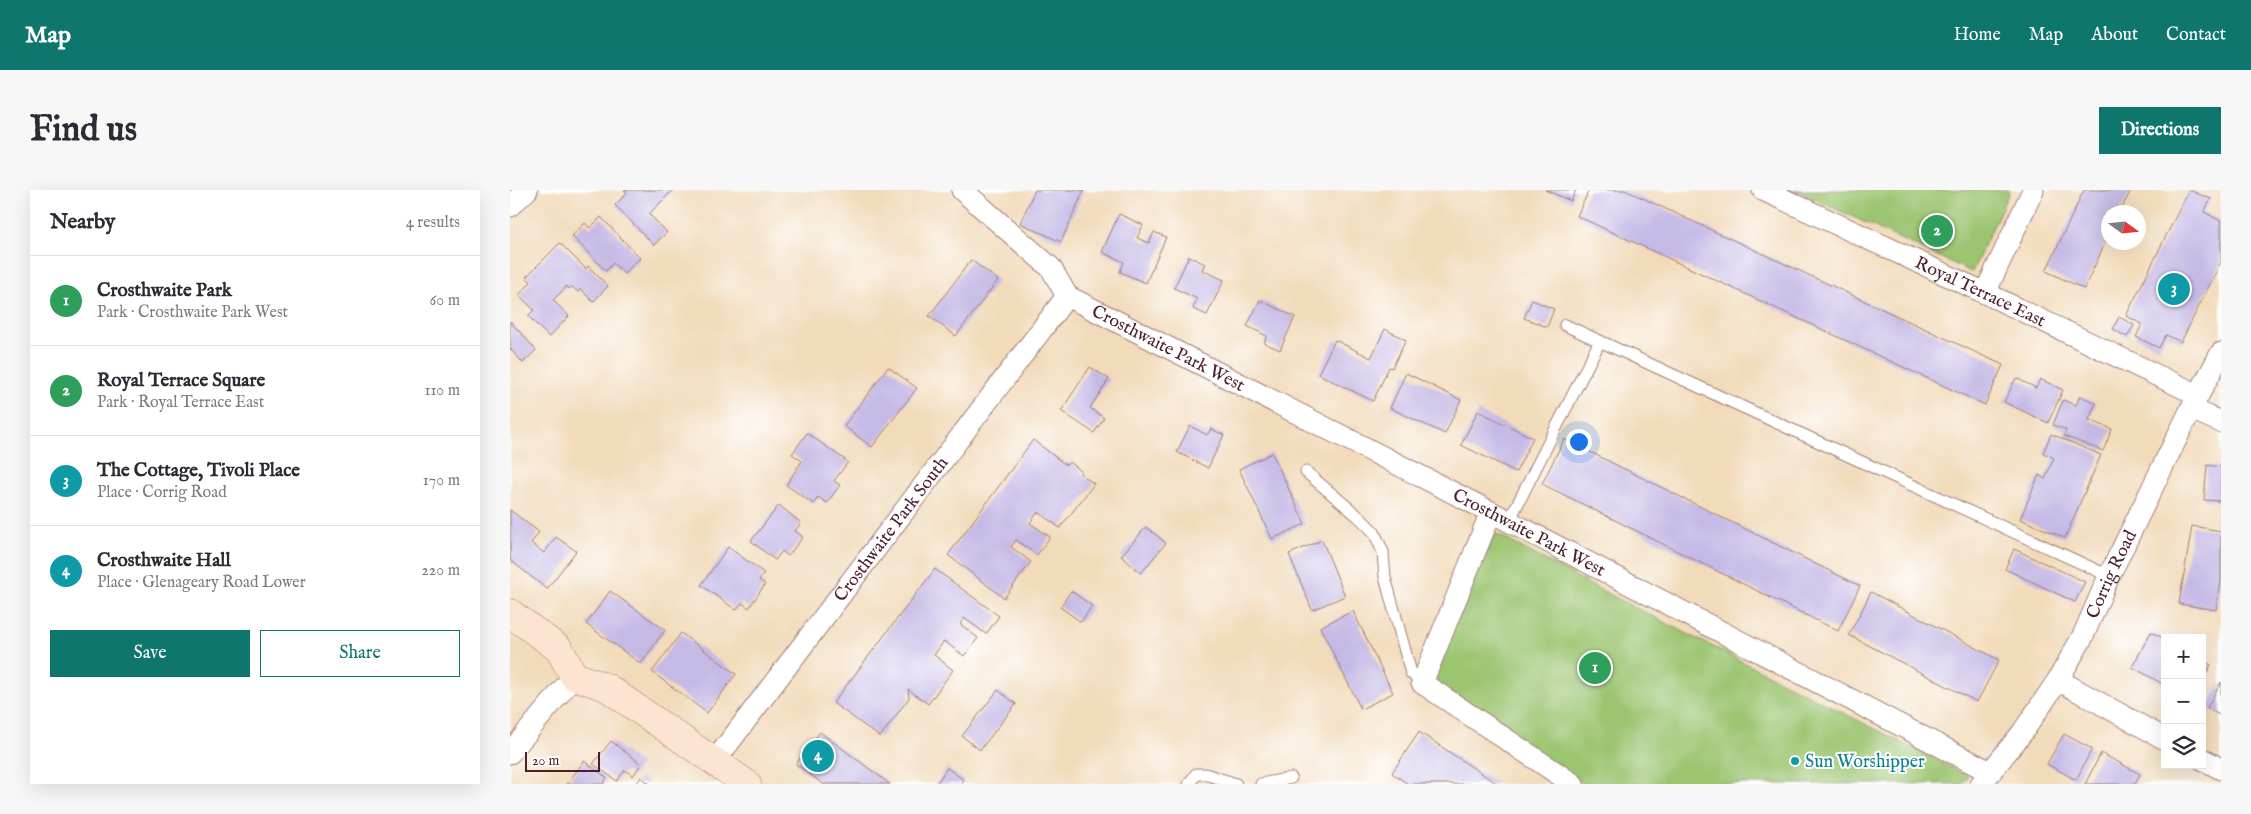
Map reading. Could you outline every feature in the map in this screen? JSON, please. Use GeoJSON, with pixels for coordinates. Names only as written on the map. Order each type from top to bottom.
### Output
{"type":"FeatureCollection","features":[{"type":"Feature","properties":{"kind":"main road"},"geometry":{"type":"LineString","coordinates":[[510,613],[559,649],[574,676],[606,687],[747,784]]}},
{"type":"Feature","properties":{"kind":"street"},"geometry":{"type":"LineString","coordinates":[[510,206],[527,190]]}},
{"type":"Feature","properties":{"kind":"street"},"geometry":{"type":"LineString","coordinates":[[962,190],[1051,268],[1066,296]]}},
{"type":"Feature","properties":{"kind":"street","name":"Royal Terrace East"},"geometry":{"type":"LineString","coordinates":[[1762,190],[1985,293],[2194,402],[2221,422]]}},
{"type":"Feature","properties":{"kind":"street"},"geometry":{"type":"LineString","coordinates":[[1985,293],[2033,190]]}},
{"type":"Feature","properties":{"kind":"street","name":"Crosthwaite Park West"},"geometry":{"type":"LineString","coordinates":[[1066,296],[1500,517],[1985,778]]}},
{"type":"Feature","properties":{"kind":"street","name":"Crosthwaite Park South"},"geometry":{"type":"LineString","coordinates":[[715,761],[1066,296]]}},
{"type":"Feature","properties":{"kind":"street","name":"Corrig Road"},"geometry":{"type":"LineString","coordinates":[[1985,778],[2022,733],[2058,680],[2083,636],[2109,576],[2194,402],[2221,353]]}},
{"type":"Feature","properties":{"kind":"street"},"geometry":{"type":"LineString","coordinates":[[1500,517],[1422,683],[1573,784]]}},
{"type":"Feature","properties":{"kind":"street"},"geometry":{"type":"LineString","coordinates":[[510,753],[574,676]]}},
{"type":"Feature","properties":{"kind":"street"},"geometry":{"type":"LineString","coordinates":[[2058,680],[2161,737]]}},
{"type":"Feature","properties":{"kind":"street"},"geometry":{"type":"LineString","coordinates":[[2206,761],[2221,769]]}},
{"type":"Feature","properties":{"kind":"lane"},"geometry":{"type":"LineString","coordinates":[[1565,325],[2109,576]]}},
{"type":"Feature","properties":{"kind":"lane"},"geometry":{"type":"LineString","coordinates":[[1500,517],[1600,341]]}},
{"type":"Feature","properties":{"kind":"lane"},"geometry":{"type":"LineString","coordinates":[[1306,472],[1360,517],[1374,532],[1383,552],[1384,577],[1411,674],[1422,683]]}},
{"type":"Feature","properties":{"kind":"lane"},"geometry":{"type":"LineString","coordinates":[[1189,784],[1196,774],[1205,774],[1236,784]]}},
{"type":"Feature","properties":{"kind":"lane"},"geometry":{"type":"LineString","coordinates":[[1261,784],[1291,778]]}},
{"type":"Feature","properties":{"kind":"green space"},"geometry":{"type":"Polygon","coordinates":[[[1795,190],[2010,190],[1972,272],[1795,190]]]}},
{"type":"Feature","properties":{"kind":"green space"},"geometry":{"type":"Polygon","coordinates":[[[1495,533],[1591,585],[1968,776],[1962,784],[1584,784],[1514,738],[1431,679],[1495,533]]]}},
{"type":"Feature","properties":{"kind":"building"},"geometry":{"type":"Polygon","coordinates":[[[624,190],[673,190],[649,214],[667,232],[654,245],[615,205],[627,193],[624,190]]]}},
{"type":"Feature","properties":{"kind":"building"},"geometry":{"type":"Polygon","coordinates":[[[1035,190],[1084,190],[1061,242],[1020,223],[1035,190]]]}},
{"type":"Feature","properties":{"kind":"building"},"geometry":{"type":"Polygon","coordinates":[[[1545,190],[1576,190],[1571,201],[1545,190]]]}},
{"type":"Feature","properties":{"kind":"building"},"geometry":{"type":"Polygon","coordinates":[[[1589,190],[1625,190],[2003,365],[1985,405],[1577,216],[1589,190]]]}},
{"type":"Feature","properties":{"kind":"building"},"geometry":{"type":"Polygon","coordinates":[[[2084,190],[2131,190],[2124,205],[2101,205],[2102,250],[2084,289],[2046,271],[2084,190]]]}},
{"type":"Feature","properties":{"kind":"building"},"geometry":{"type":"Polygon","coordinates":[[[2189,190],[2211,199],[2204,212],[2221,221],[2221,262],[2181,342],[2166,335],[2159,348],[2136,337],[2142,324],[2126,316],[2189,190]]]}},
{"type":"Feature","properties":{"kind":"building"},"geometry":{"type":"Polygon","coordinates":[[[1119,214],[1143,225],[1137,238],[1149,243],[1154,232],[1166,237],[1146,283],[1120,272],[1124,262],[1102,252],[1119,214]]]}},
{"type":"Feature","properties":{"kind":"building"},"geometry":{"type":"Polygon","coordinates":[[[601,217],[640,258],[624,274],[613,263],[606,271],[572,236],[585,223],[590,228],[601,217]]]}},
{"type":"Feature","properties":{"kind":"building"},"geometry":{"type":"Polygon","coordinates":[[[560,243],[586,269],[588,266],[608,286],[593,302],[581,289],[578,292],[571,286],[569,289],[567,286],[553,300],[569,316],[549,337],[528,316],[534,310],[519,295],[531,282],[526,277],[560,243]]]}},
{"type":"Feature","properties":{"kind":"building"},"geometry":{"type":"Polygon","coordinates":[[[1189,256],[1205,264],[1202,270],[1224,280],[1207,315],[1193,309],[1197,299],[1174,288],[1189,256]]]}},
{"type":"Feature","properties":{"kind":"building"},"geometry":{"type":"Polygon","coordinates":[[[971,260],[998,280],[956,336],[929,316],[971,260]]]}},
{"type":"Feature","properties":{"kind":"building"},"geometry":{"type":"Polygon","coordinates":[[[1260,300],[1295,317],[1280,350],[1264,343],[1267,336],[1247,326],[1260,300]]]}},
{"type":"Feature","properties":{"kind":"building"},"geometry":{"type":"Polygon","coordinates":[[[1532,300],[1554,309],[1547,327],[1524,318],[1532,300]]]}},
{"type":"Feature","properties":{"kind":"building"},"geometry":{"type":"Polygon","coordinates":[[[2119,317],[2134,325],[2127,337],[2113,329],[2119,317]]]}},
{"type":"Feature","properties":{"kind":"building"},"geometry":{"type":"Polygon","coordinates":[[[510,321],[536,350],[523,363],[510,349],[510,321]]]}},
{"type":"Feature","properties":{"kind":"building"},"geometry":{"type":"Polygon","coordinates":[[[1385,329],[1406,340],[1392,368],[1389,367],[1373,401],[1318,374],[1335,340],[1371,358],[1385,329]]]}},
{"type":"Feature","properties":{"kind":"building"},"geometry":{"type":"Polygon","coordinates":[[[888,367],[917,388],[872,447],[844,426],[888,367]]]}},
{"type":"Feature","properties":{"kind":"building"},"geometry":{"type":"Polygon","coordinates":[[[1090,367],[1109,379],[1090,408],[1104,418],[1094,433],[1061,411],[1090,367]]]}},
{"type":"Feature","properties":{"kind":"building"},"geometry":{"type":"Polygon","coordinates":[[[1406,373],[1461,400],[1445,434],[1390,408],[1406,373]]]}},
{"type":"Feature","properties":{"kind":"building"},"geometry":{"type":"Polygon","coordinates":[[[2016,378],[2036,388],[2040,379],[2063,390],[2048,423],[2004,402],[2016,378]]]}},
{"type":"Feature","properties":{"kind":"building"},"geometry":{"type":"Polygon","coordinates":[[[2080,396],[2096,403],[2089,420],[2112,429],[2103,451],[2064,436],[2066,430],[2053,425],[2063,400],[2076,405],[2080,396]]]}},
{"type":"Feature","properties":{"kind":"building"},"geometry":{"type":"Polygon","coordinates":[[[1478,411],[1533,438],[1516,472],[1461,445],[1478,411]]]}},
{"type":"Feature","properties":{"kind":"building"},"geometry":{"type":"Polygon","coordinates":[[[1190,426],[1207,435],[1211,429],[1224,435],[1208,468],[1177,452],[1190,426]]]}},
{"type":"Feature","properties":{"kind":"building"},"geometry":{"type":"Polygon","coordinates":[[[807,433],[848,462],[834,481],[840,485],[827,503],[818,497],[814,504],[786,485],[802,461],[792,454],[807,433]]]}},
{"type":"Feature","properties":{"kind":"building"},"geometry":{"type":"Polygon","coordinates":[[[2051,434],[2101,455],[2065,538],[2020,519],[2039,475],[2045,479],[2054,458],[2043,453],[2051,434]]]}},
{"type":"Feature","properties":{"kind":"building"},"geometry":{"type":"Polygon","coordinates":[[[1564,439],[1860,586],[1838,631],[1542,484],[1564,439]]]}},
{"type":"Feature","properties":{"kind":"building"},"geometry":{"type":"Polygon","coordinates":[[[1033,440],[1066,465],[1070,462],[1094,484],[1060,528],[1038,512],[1030,523],[1050,537],[1037,555],[1016,540],[1011,547],[1031,562],[1004,598],[948,555],[1033,440]]]}},
{"type":"Feature","properties":{"kind":"building"},"geometry":{"type":"Polygon","coordinates":[[[1272,453],[1305,524],[1272,539],[1239,469],[1272,453]]]}},
{"type":"Feature","properties":{"kind":"building"},"geometry":{"type":"Polygon","coordinates":[[[2207,465],[2221,467],[2221,501],[2204,500],[2207,465]]]}},
{"type":"Feature","properties":{"kind":"building"},"geometry":{"type":"Polygon","coordinates":[[[779,505],[801,523],[795,531],[803,537],[788,556],[782,551],[775,560],[751,541],[779,505]]]}},
{"type":"Feature","properties":{"kind":"building"},"geometry":{"type":"Polygon","coordinates":[[[510,510],[539,532],[531,543],[544,553],[556,537],[576,551],[547,589],[510,560],[510,510]]]}},
{"type":"Feature","properties":{"kind":"building"},"geometry":{"type":"Polygon","coordinates":[[[2192,526],[2221,531],[2221,581],[2216,610],[2179,604],[2192,526]]]}},
{"type":"Feature","properties":{"kind":"building"},"geometry":{"type":"Polygon","coordinates":[[[1146,527],[1166,543],[1141,573],[1121,556],[1146,527]]]}},
{"type":"Feature","properties":{"kind":"building"},"geometry":{"type":"Polygon","coordinates":[[[1322,540],[1345,596],[1312,610],[1289,554],[1322,540]]]}},
{"type":"Feature","properties":{"kind":"building"},"geometry":{"type":"Polygon","coordinates":[[[728,547],[764,573],[759,580],[765,584],[749,608],[742,603],[736,610],[701,585],[728,547]]]}},
{"type":"Feature","properties":{"kind":"building"},"geometry":{"type":"Polygon","coordinates":[[[2014,549],[2085,582],[2075,602],[2005,569],[2014,549]]]}},
{"type":"Feature","properties":{"kind":"building"},"geometry":{"type":"Polygon","coordinates":[[[935,569],[999,616],[986,634],[964,618],[960,624],[978,638],[964,656],[944,641],[934,655],[953,670],[928,704],[908,689],[909,698],[880,737],[833,703],[935,569]]]}},
{"type":"Feature","properties":{"kind":"building"},"geometry":{"type":"Polygon","coordinates":[[[610,591],[665,630],[641,664],[586,624],[610,591]]]}},
{"type":"Feature","properties":{"kind":"building"},"geometry":{"type":"Polygon","coordinates":[[[1071,591],[1092,606],[1081,622],[1060,607],[1071,591]]]}},
{"type":"Feature","properties":{"kind":"building"},"geometry":{"type":"Polygon","coordinates":[[[1871,592],[1999,660],[1977,702],[1849,635],[1871,592]]]}},
{"type":"Feature","properties":{"kind":"building"},"geometry":{"type":"Polygon","coordinates":[[[1353,611],[1393,693],[1361,709],[1320,627],[1353,611]]]}},
{"type":"Feature","properties":{"kind":"building"},"geometry":{"type":"Polygon","coordinates":[[[2151,632],[2161,637],[2161,683],[2132,667],[2151,632]]]}},
{"type":"Feature","properties":{"kind":"building"},"geometry":{"type":"Polygon","coordinates":[[[681,633],[736,674],[707,713],[652,672],[681,633]]]}},
{"type":"Feature","properties":{"kind":"building"},"geometry":{"type":"Polygon","coordinates":[[[2206,662],[2211,665],[2206,674],[2206,662]]]}},
{"type":"Feature","properties":{"kind":"building"},"geometry":{"type":"Polygon","coordinates":[[[2221,682],[2221,716],[2207,708],[2221,682]]]}},
{"type":"Feature","properties":{"kind":"building"},"geometry":{"type":"Polygon","coordinates":[[[998,690],[1016,704],[980,750],[962,736],[998,690]]]}},
{"type":"Feature","properties":{"kind":"building"},"geometry":{"type":"Polygon","coordinates":[[[820,732],[890,784],[823,784],[796,764],[820,732]]]}},
{"type":"Feature","properties":{"kind":"building"},"geometry":{"type":"Polygon","coordinates":[[[1419,732],[1498,784],[1408,784],[1392,773],[1419,732]]]}},
{"type":"Feature","properties":{"kind":"building"},"geometry":{"type":"Polygon","coordinates":[[[2064,734],[2092,749],[2076,780],[2047,764],[2064,734]]]}},
{"type":"Feature","properties":{"kind":"building"},"geometry":{"type":"Polygon","coordinates":[[[611,741],[641,764],[633,776],[625,770],[617,781],[593,764],[611,741]]]}},
{"type":"Feature","properties":{"kind":"building"},"geometry":{"type":"Polygon","coordinates":[[[2101,753],[2140,774],[2135,784],[2085,784],[2101,753]]]}},
{"type":"Feature","properties":{"kind":"building"},"geometry":{"type":"Polygon","coordinates":[[[584,761],[607,778],[603,784],[567,784],[584,761]]]}},
{"type":"Feature","properties":{"kind":"building"},"geometry":{"type":"Polygon","coordinates":[[[947,768],[964,780],[961,784],[936,784],[947,768]]]}},
{"type":"Feature","properties":{"kind":"building"},"geometry":{"type":"Polygon","coordinates":[[[641,777],[650,784],[636,784],[641,777]]]}},
{"type":"Feature","properties":{"kind":"place","name":"Royal Terrace Square"},"geometry":{"type":"Point","coordinates":[1937,231]}},
{"type":"Feature","properties":{"kind":"place","name":"The Cottage, Tivoli Place"},"geometry":{"type":"Point","coordinates":[2174,289]}},
{"type":"Feature","properties":{"kind":"place","name":"Crosthwaite Park"},"geometry":{"type":"Point","coordinates":[1595,668]}},
{"type":"Feature","properties":{"kind":"place","name":"Crosthwaite Hall"},"geometry":{"type":"Point","coordinates":[818,756]}},
{"type":"Feature","properties":{"kind":"place","name":"Sun Worshipper"},"geometry":{"type":"Point","coordinates":[1795,761]}}]}
